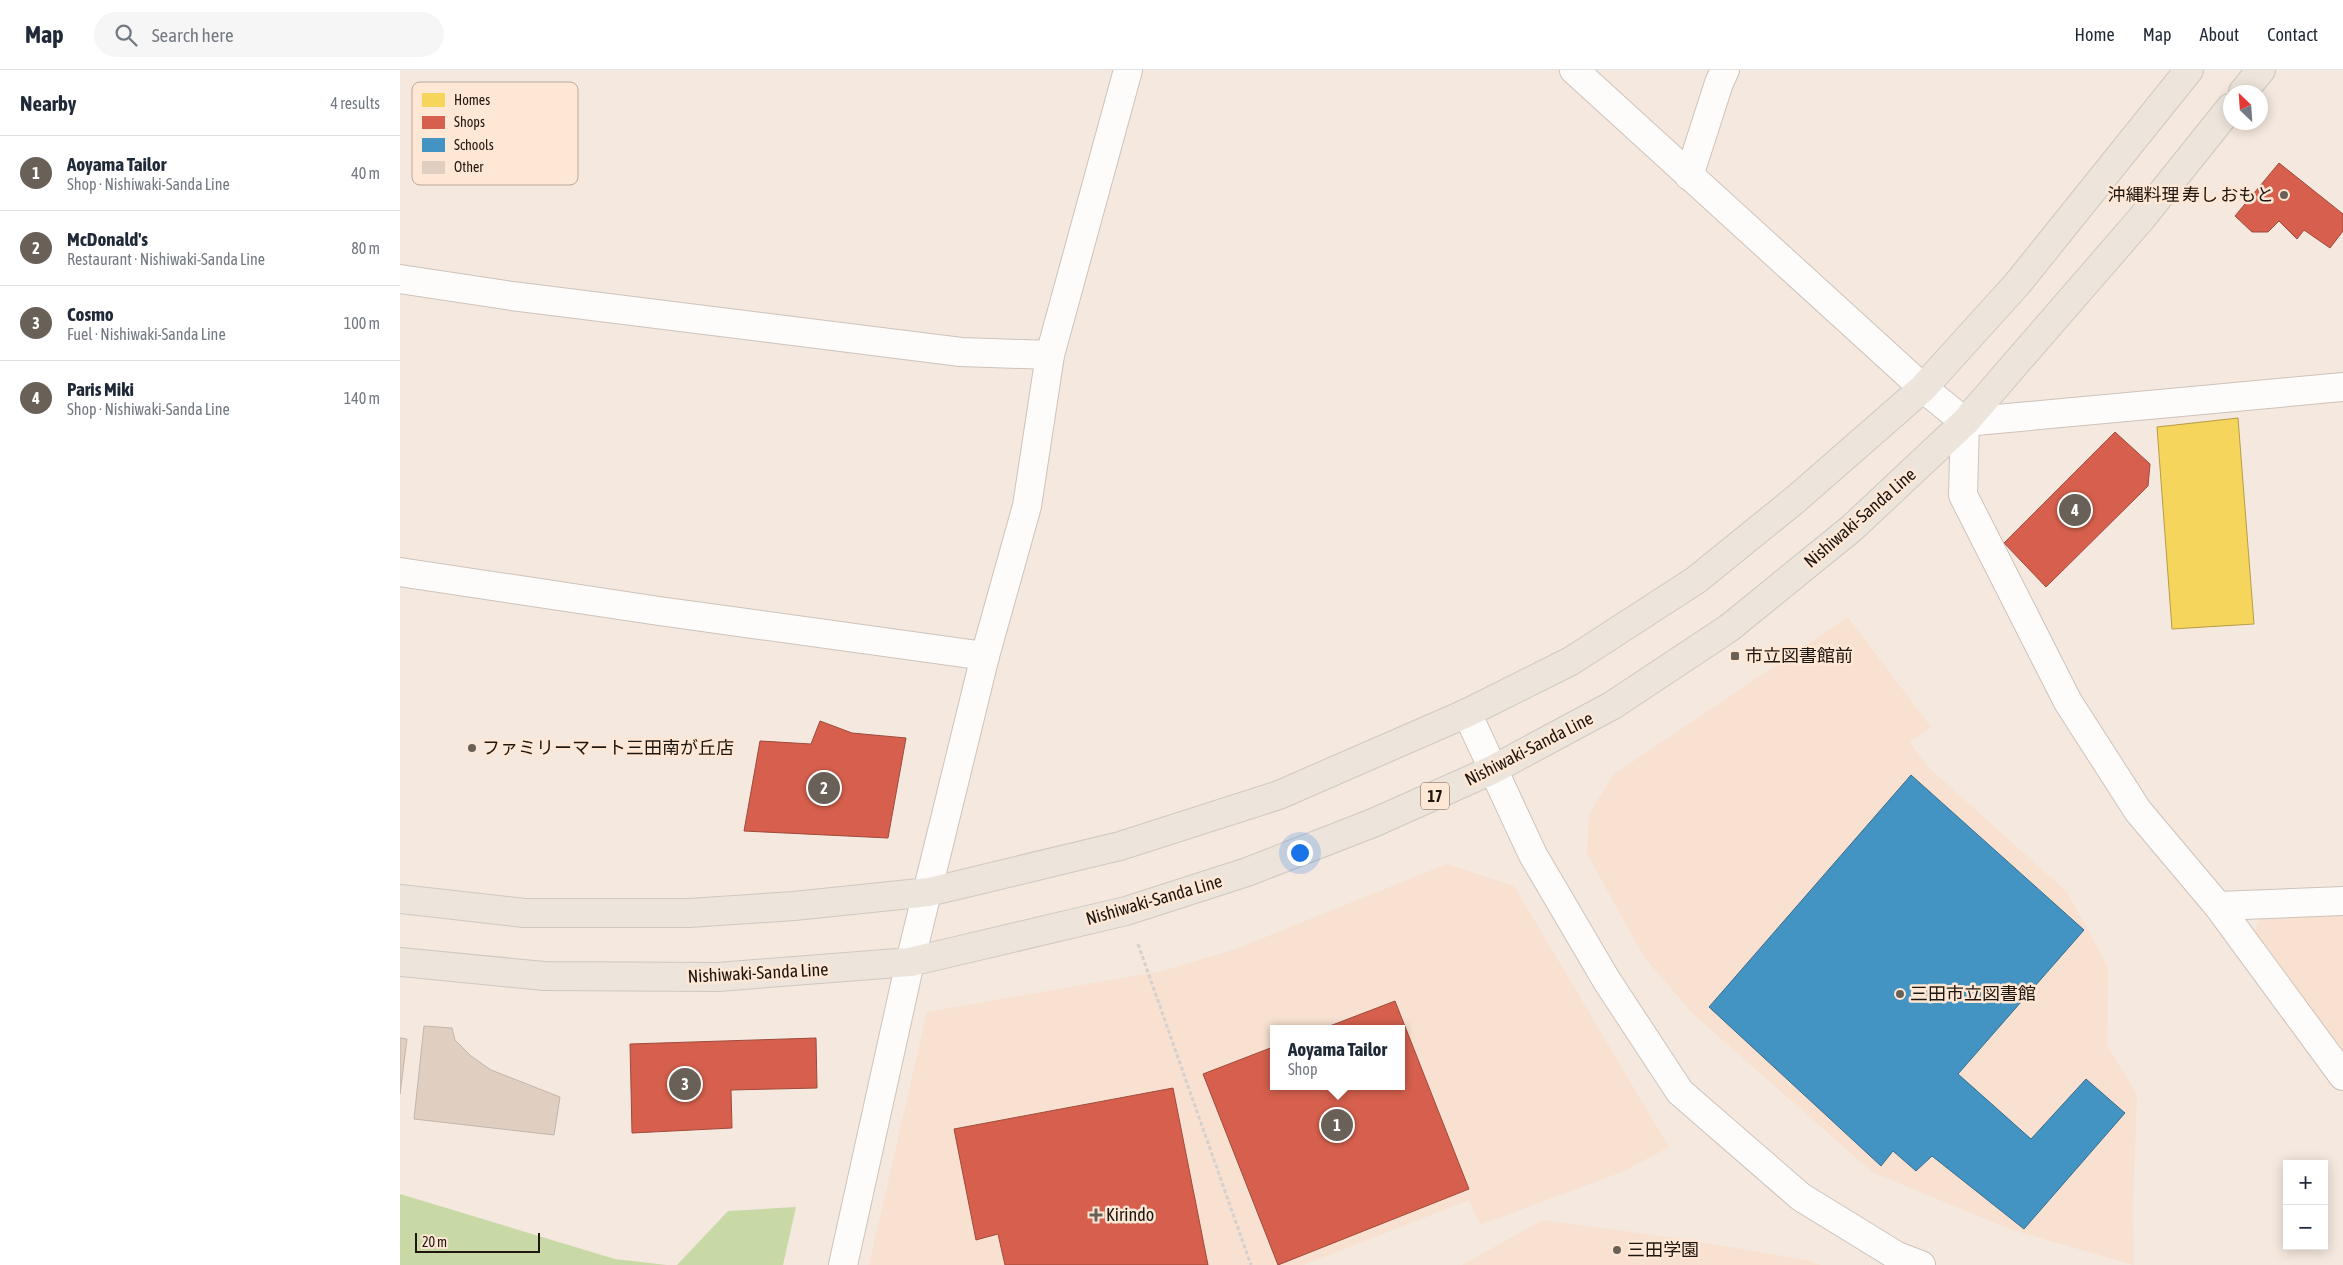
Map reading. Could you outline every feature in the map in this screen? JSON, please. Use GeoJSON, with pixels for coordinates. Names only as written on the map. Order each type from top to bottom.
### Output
{"type":"FeatureCollection","features":[{"type":"Feature","properties":{"kind":"main road"},"geometry":{"type":"LineString","coordinates":[[400,900],[524,913],[689,913],[794,906],[929,892],[1120,846],[1279,795],[1467,713],[1571,661],[1696,580],[1796,499],[1923,388],[2018,283],[2190,70]]}},
{"type":"Feature","properties":{"kind":"main road"},"geometry":{"type":"LineString","coordinates":[[2249,85],[2261,70]]}},
{"type":"Feature","properties":{"kind":"main road","name":"Nishiwaki-Sanda Line"},"geometry":{"type":"LineString","coordinates":[[400,962],[544,976],[718,977],[910,962],[1126,911],[1256,868],[1373,823],[1492,770],[1613,705],[1729,628],[1852,528],[1966,422],[2141,220],[2223,117]]}},
{"type":"Feature","properties":{"kind":"street"},"geometry":{"type":"LineString","coordinates":[[843,1265],[910,962],[929,892],[985,656],[1027,506],[1050,355],[1128,70]]}},
{"type":"Feature","properties":{"kind":"street"},"geometry":{"type":"LineString","coordinates":[[1574,70],[1923,388],[1966,422],[2343,387]]}},
{"type":"Feature","properties":{"kind":"street"},"geometry":{"type":"LineString","coordinates":[[1689,176],[1725,70]]}},
{"type":"Feature","properties":{"kind":"street"},"geometry":{"type":"LineString","coordinates":[[400,279],[512,296],[951,351],[1050,355]]}},
{"type":"Feature","properties":{"kind":"street"},"geometry":{"type":"LineString","coordinates":[[1966,422],[1964,495],[2068,702],[2138,811],[2218,906],[2343,1076]]}},
{"type":"Feature","properties":{"kind":"street"},"geometry":{"type":"LineString","coordinates":[[400,572],[659,611],[985,656]]}},
{"type":"Feature","properties":{"kind":"street"},"geometry":{"type":"LineString","coordinates":[[1467,713],[1533,855],[1607,981],[1680,1092],[1801,1198],[1897,1256],[1921,1265]]}},
{"type":"Feature","properties":{"kind":"street"},"geometry":{"type":"LineString","coordinates":[[2218,906],[2343,901]]}},
{"type":"Feature","properties":{"kind":"path"},"geometry":{"type":"LineString","coordinates":[[1126,911],[1251,1265]]}},
{"type":"Feature","properties":{"kind":"shaded area"},"geometry":{"type":"Polygon","coordinates":[[[1848,617],[1931,727],[1910,742],[1928,767],[2067,892],[2108,967],[2107,1045],[2137,1094],[2133,1205],[2134,1265],[2012,1230],[1872,1172],[1693,1014],[1644,957],[1587,854],[1589,814],[1614,774],[1848,617]]]}},
{"type":"Feature","properties":{"kind":"shaded area"},"geometry":{"type":"Polygon","coordinates":[[[1447,864],[1514,886],[1669,1147],[1622,1172],[1480,1225],[1469,1200],[1304,1265],[869,1265],[927,1012],[1162,971],[1236,949],[1447,864]]]}},
{"type":"Feature","properties":{"kind":"shaded area"},"geometry":{"type":"Polygon","coordinates":[[[2343,913],[2343,1056],[2254,933],[2260,917],[2343,913]]]}},
{"type":"Feature","properties":{"kind":"shaded area","name":"三田学園"},"geometry":{"type":"Polygon","coordinates":[[[1543,1220],[1682,1239],[1807,1260],[1821,1265],[1462,1265],[1543,1220]]]}},
{"type":"Feature","properties":{"kind":"green space"},"geometry":{"type":"Polygon","coordinates":[[[400,1194],[615,1259],[667,1265],[400,1265],[400,1194]]]}},
{"type":"Feature","properties":{"kind":"green space"},"geometry":{"type":"Polygon","coordinates":[[[796,1207],[783,1265],[677,1265],[728,1211],[796,1207]]]}},
{"type":"Feature","properties":{"kind":"building: Homes"},"geometry":{"type":"Polygon","coordinates":[[[2238,418],[2254,624],[2172,629],[2157,427],[2238,418]]]}},
{"type":"Feature","properties":{"kind":"building: Shops"},"geometry":{"type":"Polygon","coordinates":[[[2279,163],[2343,214],[2343,231],[2330,248],[2304,230],[2297,239],[2279,221],[2268,232],[2252,232],[2235,216],[2279,163]]]}},
{"type":"Feature","properties":{"kind":"building: Shops"},"geometry":{"type":"Polygon","coordinates":[[[2115,432],[2150,464],[2148,486],[2046,587],[2004,543],[2115,432]]]}},
{"type":"Feature","properties":{"kind":"building: Shops"},"geometry":{"type":"Polygon","coordinates":[[[820,721],[852,733],[906,738],[888,838],[744,831],[760,741],[811,744],[820,721]]]}},
{"type":"Feature","properties":{"kind":"building: Shops"},"geometry":{"type":"Polygon","coordinates":[[[1395,1001],[1404,1025],[1332,1025],[1395,1001]]]}},
{"type":"Feature","properties":{"kind":"building: Shops"},"geometry":{"type":"Polygon","coordinates":[[[1405,1026],[1469,1189],[1278,1265],[1203,1074],[1270,1048],[1270,1090],[1405,1090],[1405,1026]]]}},
{"type":"Feature","properties":{"kind":"building: Shops"},"geometry":{"type":"Polygon","coordinates":[[[816,1038],[817,1088],[731,1090],[732,1128],[632,1133],[630,1044],[816,1038]]]}},
{"type":"Feature","properties":{"kind":"building: Shops"},"geometry":{"type":"Polygon","coordinates":[[[1173,1088],[1208,1265],[1005,1265],[998,1234],[976,1240],[954,1129],[1173,1088]]]}},
{"type":"Feature","properties":{"kind":"building: Schools"},"geometry":{"type":"Polygon","coordinates":[[[1911,775],[2084,930],[1958,1074],[2031,1139],[2086,1079],[2125,1113],[2024,1229],[1932,1156],[1916,1171],[1893,1151],[1881,1166],[1709,1007],[1911,775]]]}},
{"type":"Feature","properties":{"kind":"building: Other"},"geometry":{"type":"Polygon","coordinates":[[[424,1026],[452,1028],[455,1040],[471,1056],[491,1070],[560,1097],[554,1135],[414,1119],[424,1026]]]}},
{"type":"Feature","properties":{"kind":"building: Other"},"geometry":{"type":"Polygon","coordinates":[[[400,1038],[407,1039],[400,1094],[400,1038]]]}},
{"type":"Feature","properties":{"kind":"place","name":"沖縄料理 寿し おもと"},"geometry":{"type":"Point","coordinates":[2284,195]}},
{"type":"Feature","properties":{"kind":"place","name":"Paris Miki"},"geometry":{"type":"Point","coordinates":[2075,510]}},
{"type":"Feature","properties":{"kind":"place","name":"市立図書館前"},"geometry":{"type":"Point","coordinates":[1735,656]}},
{"type":"Feature","properties":{"kind":"place","name":"ファミリーマート三田南が丘店"},"geometry":{"type":"Point","coordinates":[472,748]}},
{"type":"Feature","properties":{"kind":"place","name":"McDonald's"},"geometry":{"type":"Point","coordinates":[824,788]}},
{"type":"Feature","properties":{"kind":"place","name":"三田市立図書館"},"geometry":{"type":"Point","coordinates":[1900,994]}},
{"type":"Feature","properties":{"kind":"place","name":"Cosmo"},"geometry":{"type":"Point","coordinates":[685,1084]}},
{"type":"Feature","properties":{"kind":"place","name":"Aoyama Tailor"},"geometry":{"type":"Point","coordinates":[1337,1125]}},
{"type":"Feature","properties":{"kind":"place","name":"Kirindo"},"geometry":{"type":"Point","coordinates":[1096,1215]}},
{"type":"Feature","properties":{"kind":"place","name":"三田学園"},"geometry":{"type":"Point","coordinates":[1617,1250]}}]}
